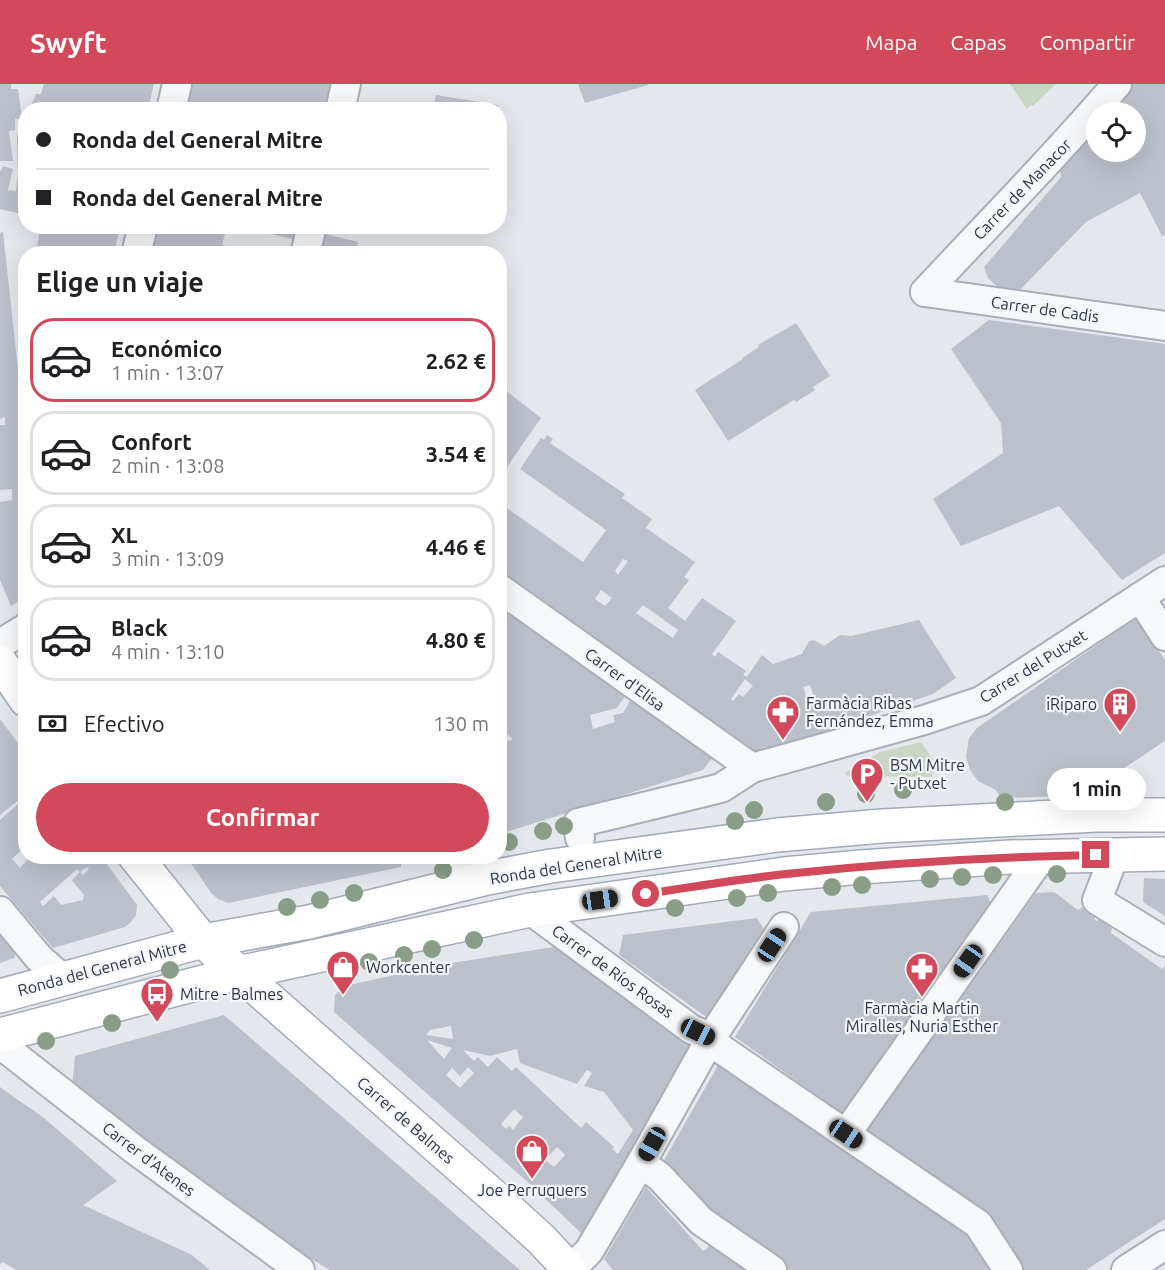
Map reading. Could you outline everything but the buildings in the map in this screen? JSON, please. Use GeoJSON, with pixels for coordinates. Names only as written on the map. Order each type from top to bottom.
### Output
{"type":"FeatureCollection","features":[{"type":"Feature","properties":{"kind":"main road"},"geometry":{"type":"LineString","coordinates":[[0,662],[18,688]]}},
{"type":"Feature","properties":{"kind":"main road","name":"Ronda del General Mitre"},"geometry":{"type":"LineString","coordinates":[[0,996],[203,941],[309,922],[487,878],[551,866],[800,833],[894,825],[1165,814]]}},
{"type":"Feature","properties":{"kind":"main road"},"geometry":{"type":"LineString","coordinates":[[0,1035],[238,973],[530,910],[784,874],[1042,856],[1165,854]]}},
{"type":"Feature","properties":{"kind":"main road"},"geometry":{"type":"LineString","coordinates":[[141,864],[203,941]]}},
{"type":"Feature","properties":{"kind":"main road"},"geometry":{"type":"LineString","coordinates":[[487,878],[530,910]]}},
{"type":"Feature","properties":{"kind":"main road","name":"Carrer de Balmes"},"geometry":{"type":"LineString","coordinates":[[203,941],[533,1231],[570,1270]]}},
{"type":"Feature","properties":{"kind":"street"},"geometry":{"type":"LineString","coordinates":[[173,102],[177,84]]}},
{"type":"Feature","properties":{"kind":"street"},"geometry":{"type":"LineString","coordinates":[[342,102],[346,84]]}},
{"type":"Feature","properties":{"kind":"street","name":"Carrer de Manacor"},"geometry":{"type":"LineString","coordinates":[[925,292],[1050,157],[1076,133],[1117,84]]}},
{"type":"Feature","properties":{"kind":"street","name":"Carrer de Cadis"},"geometry":{"type":"LineString","coordinates":[[925,292],[1165,326]]}},
{"type":"Feature","properties":{"kind":"street","name":"Carrer del Putxet"},"geometry":{"type":"LineString","coordinates":[[580,838],[578,823],[721,788],[752,768],[924,720],[981,700],[1165,581]]}},
{"type":"Feature","properties":{"kind":"street","name":"Carrer d'Elisa"},"geometry":{"type":"LineString","coordinates":[[507,594],[752,768]]}},
{"type":"Feature","properties":{"kind":"street"},"geometry":{"type":"LineString","coordinates":[[1140,597],[1165,636]]}},
{"type":"Feature","properties":{"kind":"street"},"geometry":{"type":"LineString","coordinates":[[0,644],[18,633]]}},
{"type":"Feature","properties":{"kind":"street"},"geometry":{"type":"LineString","coordinates":[[1114,854],[1096,900],[1165,942]]}},
{"type":"Feature","properties":{"kind":"street"},"geometry":{"type":"LineString","coordinates":[[846,1134],[1042,856]]}},
{"type":"Feature","properties":{"kind":"street"},"geometry":{"type":"LineString","coordinates":[[467,864],[487,878]]}},
{"type":"Feature","properties":{"kind":"street","name":"Carrer de Ríos Rosas"},"geometry":{"type":"LineString","coordinates":[[530,910],[691,1029],[711,1038],[721,1049],[978,1224],[1008,1270]]}},
{"type":"Feature","properties":{"kind":"street"},"geometry":{"type":"LineString","coordinates":[[0,911],[39,958],[63,979]]}},
{"type":"Feature","properties":{"kind":"street"},"geometry":{"type":"LineString","coordinates":[[570,1270],[589,1251],[711,1038],[784,927]]}},
{"type":"Feature","properties":{"kind":"street","name":"Carrer d'Atenes"},"geometry":{"type":"LineString","coordinates":[[0,1044],[135,1150],[300,1270]]}},
{"type":"Feature","properties":{"kind":"street"},"geometry":{"type":"LineString","coordinates":[[641,1163],[660,1177],[701,1221],[772,1270]]}},
{"type":"Feature","properties":{"kind":"street"},"geometry":{"type":"LineString","coordinates":[[1126,1270],[1165,1245]]}},
{"type":"Feature","properties":{"kind":"green space"},"geometry":{"type":"Polygon","coordinates":[[[1010,84],[1056,84],[1027,109],[1010,84]]]}},
{"type":"Feature","properties":{"kind":"green space"},"geometry":{"type":"Polygon","coordinates":[[[921,742],[934,761],[932,777],[848,776],[845,773],[880,752],[921,742]]]}},
{"type":"Feature","properties":{"kind":"place","name":"iRiparo"},"geometry":{"type":"Point","coordinates":[1120,733]}},
{"type":"Feature","properties":{"kind":"place","name":"Farmàcia Ribas Fernández, Emma"},"geometry":{"type":"Point","coordinates":[783,741]}},
{"type":"Feature","properties":{"kind":"place","name":"BSM Mitre - Putxet"},"geometry":{"type":"Point","coordinates":[867,803]}},
{"type":"Feature","properties":{"kind":"place","name":"Workcenter"},"geometry":{"type":"Point","coordinates":[343,996]}},
{"type":"Feature","properties":{"kind":"place","name":"Farmàcia Martin Miralles, Nuria Esther"},"geometry":{"type":"Point","coordinates":[922,998]}},
{"type":"Feature","properties":{"kind":"place","name":"Mitre - Balmes"},"geometry":{"type":"Point","coordinates":[157,1023]}},
{"type":"Feature","properties":{"kind":"place","name":"Joe Perruquers"},"geometry":{"type":"Point","coordinates":[532,1180]}},
{"type":"Feature","properties":{"kind":"route"},"geometry":{"type":"LineString","coordinates":[[646,894],[784,874],[1010,857],[1096,855]]}}]}
